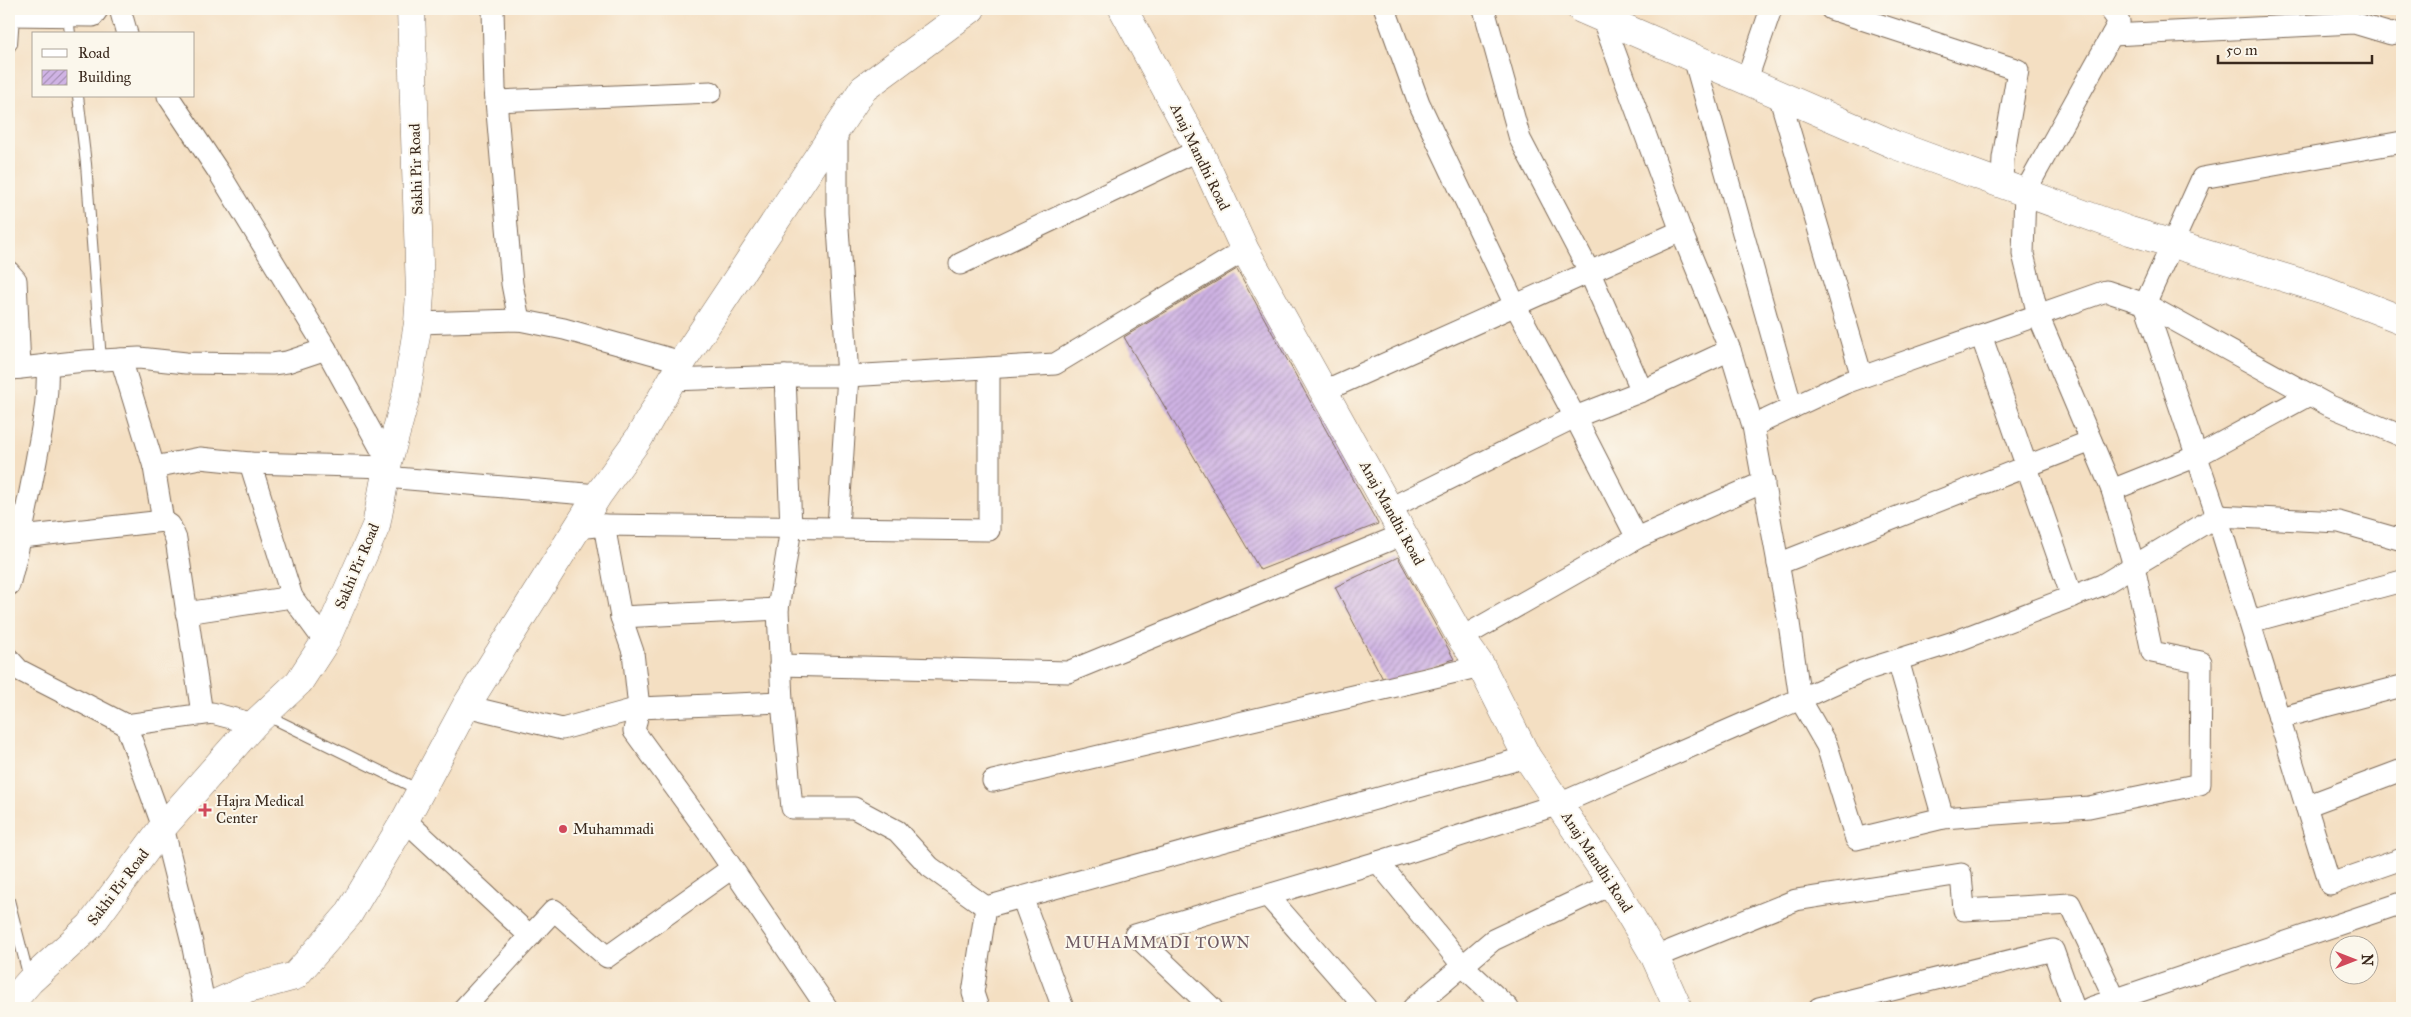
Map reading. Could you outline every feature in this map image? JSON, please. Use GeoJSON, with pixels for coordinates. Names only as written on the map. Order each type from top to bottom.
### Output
{"type":"FeatureCollection","features":[{"type":"Feature","properties":{"kind":"street"},"geometry":{"type":"LineString","coordinates":[[11,16],[69,25],[93,16],[98,9]]}},
{"type":"Feature","properties":{"kind":"street"},"geometry":{"type":"LineString","coordinates":[[120,9],[126,32]]}},
{"type":"Feature","properties":{"kind":"street","name":"Sakhi Pir Road"},"geometry":{"type":"LineString","coordinates":[[9,1004],[90,926],[163,827],[260,719],[299,682],[325,642],[376,526],[386,469],[406,396],[418,323],[420,293],[410,9]]}},
{"type":"Feature","properties":{"kind":"street"},"geometry":{"type":"LineString","coordinates":[[493,9],[496,101],[512,284],[519,320]]}},
{"type":"Feature","properties":{"kind":"street"},"geometry":{"type":"LineString","coordinates":[[126,725],[163,827],[192,943],[205,1008],[248,989],[295,976],[348,915],[404,820],[466,706],[591,526],[598,495],[639,438],[677,371],[863,89],[971,9]]}},
{"type":"Feature","properties":{"kind":"street","name":"Anaj Mandhi Road"},"geometry":{"type":"LineString","coordinates":[[1123,9],[1199,150],[1245,250],[1461,638],[1480,666],[1528,757],[1612,884],[1655,957],[1678,1008]]}},
{"type":"Feature","properties":{"kind":"street"},"geometry":{"type":"LineString","coordinates":[[1385,9],[1419,103],[1514,305],[1575,416],[1637,538]]}},
{"type":"Feature","properties":{"kind":"street"},"geometry":{"type":"LineString","coordinates":[[1484,9],[1520,139],[1589,272],[1642,391]]}},
{"type":"Feature","properties":{"kind":"street"},"geometry":{"type":"LineString","coordinates":[[1747,79],[1771,9]]}},
{"type":"Feature","properties":{"kind":"street"},"geometry":{"type":"LineString","coordinates":[[1592,14],[1730,350],[1753,426],[1800,699],[1827,746],[1856,838],[1944,818],[2089,807],[2200,784],[2201,662],[2152,652],[2134,566],[2112,490],[2038,315],[2023,254],[2013,188],[2003,158],[2018,70],[1831,9]]}},
{"type":"Feature","properties":{"kind":"street"},"geometry":{"type":"LineString","coordinates":[[2013,188],[2112,35],[2119,22],[2110,9]]}},
{"type":"Feature","properties":{"kind":"street"},"geometry":{"type":"LineString","coordinates":[[1592,14],[1747,79],[1779,95],[1895,145],[2130,231],[2325,290],[2402,320]]}},
{"type":"Feature","properties":{"kind":"street"},"geometry":{"type":"LineString","coordinates":[[2112,35],[2354,23],[2391,34],[2402,32]]}},
{"type":"Feature","properties":{"kind":"street"},"geometry":{"type":"LineString","coordinates":[[1694,58],[1792,408]]}},
{"type":"Feature","properties":{"kind":"street"},"geometry":{"type":"LineString","coordinates":[[496,101],[712,92]]}},
{"type":"Feature","properties":{"kind":"street"},"geometry":{"type":"LineString","coordinates":[[1779,95],[1862,377]]}},
{"type":"Feature","properties":{"kind":"street"},"geometry":{"type":"LineString","coordinates":[[169,98],[218,171],[326,349],[386,469]]}},
{"type":"Feature","properties":{"kind":"street"},"geometry":{"type":"LineString","coordinates":[[837,128],[836,213],[848,376],[838,527]]}},
{"type":"Feature","properties":{"kind":"street"},"geometry":{"type":"LineString","coordinates":[[2402,142],[2202,178],[2145,304],[2217,516],[2330,884],[2402,859]]}},
{"type":"Feature","properties":{"kind":"street"},"geometry":{"type":"LineString","coordinates":[[960,264],[1199,150]]}},
{"type":"Feature","properties":{"kind":"street"},"geometry":{"type":"LineString","coordinates":[[1324,391],[1681,231]]}},
{"type":"Feature","properties":{"kind":"street"},"geometry":{"type":"LineString","coordinates":[[418,323],[519,320],[564,328],[677,371],[785,376],[848,376],[1055,364],[1245,250]]}},
{"type":"Feature","properties":{"kind":"street"},"geometry":{"type":"LineString","coordinates":[[9,272],[16,280],[16,369],[111,359],[272,364],[287,362],[326,349]]}},
{"type":"Feature","properties":{"kind":"street"},"geometry":{"type":"LineString","coordinates":[[1753,426],[1862,377],[2106,291],[2145,304],[2330,406],[2402,436]]}},
{"type":"Feature","properties":{"kind":"street"},"geometry":{"type":"LineString","coordinates":[[1981,335],[2072,597]]}},
{"type":"Feature","properties":{"kind":"street"},"geometry":{"type":"LineString","coordinates":[[1390,508],[1575,416],[1642,391],[1730,350]]}},
{"type":"Feature","properties":{"kind":"street"},"geometry":{"type":"LineString","coordinates":[[111,359],[154,468],[162,521]]}},
{"type":"Feature","properties":{"kind":"street"},"geometry":{"type":"LineString","coordinates":[[9,586],[22,537],[45,414],[48,387],[47,365]]}},
{"type":"Feature","properties":{"kind":"street"},"geometry":{"type":"LineString","coordinates":[[591,526],[989,530],[989,368]]}},
{"type":"Feature","properties":{"kind":"street"},"geometry":{"type":"LineString","coordinates":[[785,376],[791,528],[778,609],[782,702],[792,808],[854,808],[897,831],[930,867],[986,907]]}},
{"type":"Feature","properties":{"kind":"street"},"geometry":{"type":"LineString","coordinates":[[2112,490],[2197,456],[2310,395]]}},
{"type":"Feature","properties":{"kind":"street"},"geometry":{"type":"LineString","coordinates":[[1778,564],[2091,441]]}},
{"type":"Feature","properties":{"kind":"street"},"geometry":{"type":"LineString","coordinates":[[154,468],[200,458],[250,463],[386,469],[598,495]]}},
{"type":"Feature","properties":{"kind":"street"},"geometry":{"type":"LineString","coordinates":[[250,463],[292,597],[325,642]]}},
{"type":"Feature","properties":{"kind":"street"},"geometry":{"type":"LineString","coordinates":[[1461,638],[1637,538],[1764,482]]}},
{"type":"Feature","properties":{"kind":"street"},"geometry":{"type":"LineString","coordinates":[[1212,1008],[1135,934],[1268,896],[1559,804],[1862,671],[1954,642],[2102,585],[2217,516],[2339,522],[2402,540]]}},
{"type":"Feature","properties":{"kind":"street"},"geometry":{"type":"LineString","coordinates":[[22,537],[162,521],[170,525],[176,539],[202,714]]}},
{"type":"Feature","properties":{"kind":"street"},"geometry":{"type":"LineString","coordinates":[[591,526],[633,652],[639,708],[634,731],[732,868],[827,1008]]}},
{"type":"Feature","properties":{"kind":"street"},"geometry":{"type":"LineString","coordinates":[[780,665],[1068,672],[1404,534]]}},
{"type":"Feature","properties":{"kind":"street"},"geometry":{"type":"LineString","coordinates":[[2250,622],[2402,581]]}},
{"type":"Feature","properties":{"kind":"street"},"geometry":{"type":"LineString","coordinates":[[186,613],[292,597]]}},
{"type":"Feature","properties":{"kind":"street"},"geometry":{"type":"LineString","coordinates":[[621,618],[778,609]]}},
{"type":"Feature","properties":{"kind":"street"},"geometry":{"type":"LineString","coordinates":[[9,659],[19,670],[126,725],[212,713],[260,719]]}},
{"type":"Feature","properties":{"kind":"street"},"geometry":{"type":"LineString","coordinates":[[1898,660],[1944,818]]}},
{"type":"Feature","properties":{"kind":"street"},"geometry":{"type":"LineString","coordinates":[[992,781],[1480,666]]}},
{"type":"Feature","properties":{"kind":"street"},"geometry":{"type":"LineString","coordinates":[[2279,718],[2402,686]]}},
{"type":"Feature","properties":{"kind":"street"},"geometry":{"type":"LineString","coordinates":[[466,706],[562,729],[639,708],[782,702]]}},
{"type":"Feature","properties":{"kind":"street"},"geometry":{"type":"LineString","coordinates":[[986,907],[1528,757]]}},
{"type":"Feature","properties":{"kind":"street"},"geometry":{"type":"LineString","coordinates":[[2306,806],[2402,770]]}},
{"type":"Feature","properties":{"kind":"street"},"geometry":{"type":"LineString","coordinates":[[404,820],[530,936]]}},
{"type":"Feature","properties":{"kind":"street"},"geometry":{"type":"LineString","coordinates":[[1378,862],[1463,966],[1508,1008]]}},
{"type":"Feature","properties":{"kind":"street"},"geometry":{"type":"LineString","coordinates":[[464,1008],[554,910],[607,957],[732,868]]}},
{"type":"Feature","properties":{"kind":"street"},"geometry":{"type":"LineString","coordinates":[[1655,957],[1796,900],[1961,874],[1964,910],[2070,904],[2115,999]]}},
{"type":"Feature","properties":{"kind":"street"},"geometry":{"type":"LineString","coordinates":[[1413,1008],[1493,940],[1612,884]]}},
{"type":"Feature","properties":{"kind":"street"},"geometry":{"type":"LineString","coordinates":[[1268,896],[1366,1008]]}},
{"type":"Feature","properties":{"kind":"street"},"geometry":{"type":"LineString","coordinates":[[1022,897],[1063,1008]]}},
{"type":"Feature","properties":{"kind":"street"},"geometry":{"type":"LineString","coordinates":[[2090,1008],[2402,903]]}},
{"type":"Feature","properties":{"kind":"street"},"geometry":{"type":"LineString","coordinates":[[978,1008],[973,993],[986,907]]}},
{"type":"Feature","properties":{"kind":"street"},"geometry":{"type":"LineString","coordinates":[[1819,1008],[2053,950],[2074,1008]]}},
{"type":"Feature","properties":{"kind":"lane"},"geometry":{"type":"LineString","coordinates":[[9,48],[12,44],[11,16]]}},
{"type":"Feature","properties":{"kind":"lane"},"geometry":{"type":"LineString","coordinates":[[78,98],[111,359]]}},
{"type":"Feature","properties":{"kind":"lane"},"geometry":{"type":"LineString","coordinates":[[260,719],[420,791]]}},
{"type":"Feature","properties":{"kind":"lane"},"geometry":{"type":"LineString","coordinates":[[9,900],[30,982]]}},
{"type":"Feature","properties":{"kind":"building"},"geometry":{"type":"Polygon","coordinates":[[[1237,269],[1378,524],[1260,570],[1124,337],[1237,269]]]}},
{"type":"Feature","properties":{"kind":"building"},"geometry":{"type":"Polygon","coordinates":[[[1398,557],[1454,659],[1385,683],[1335,587],[1398,557]]]}},
{"type":"Feature","properties":{"kind":"place","name":"Hajra Medical Center"},"geometry":{"type":"Point","coordinates":[205,810]}},
{"type":"Feature","properties":{"kind":"place","name":"Muhammadi"},"geometry":{"type":"Point","coordinates":[563,829]}},
{"type":"Feature","properties":{"kind":"district","name":"MUHAMMADI TOWN"},"geometry":{"type":"Point","coordinates":[1158,942]}}]}
